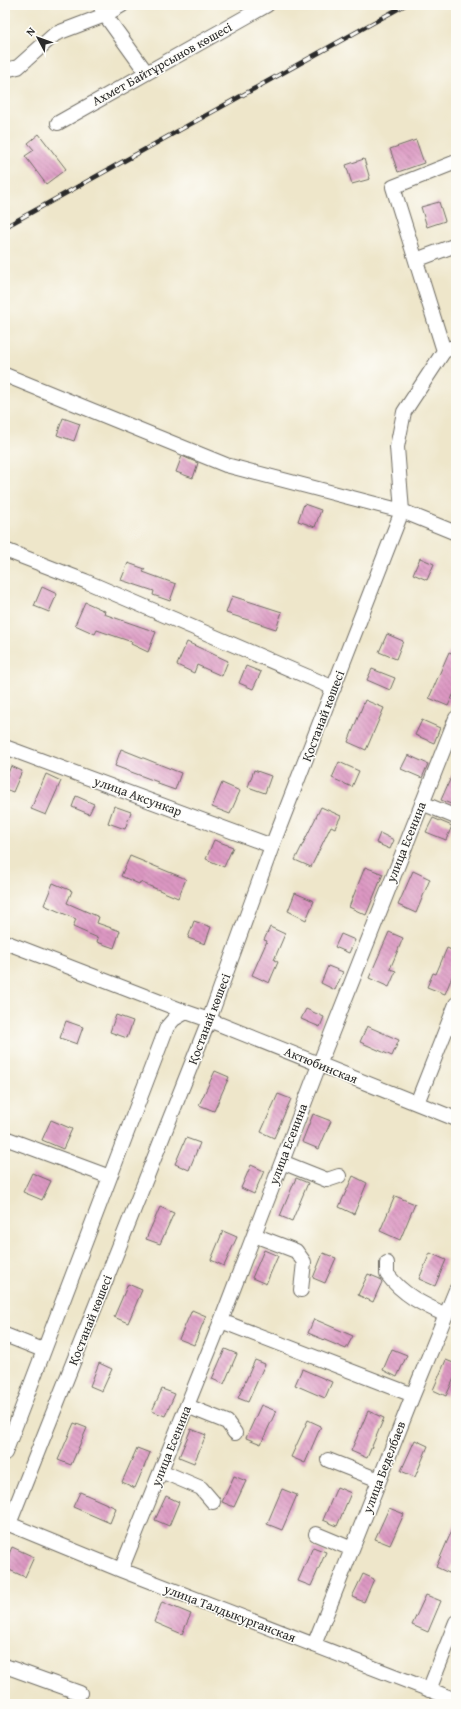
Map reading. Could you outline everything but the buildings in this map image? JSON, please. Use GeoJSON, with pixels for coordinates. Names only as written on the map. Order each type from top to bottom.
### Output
{"type":"FeatureCollection","features":[{"type":"Feature","properties":{"kind":"street"},"geometry":{"type":"LineString","coordinates":[[5,70],[18,67],[55,34],[102,10],[122,5]]}},
{"type":"Feature","properties":{"kind":"street","name":"Ахмет Байтұрсынов көшесі"},"geometry":{"type":"LineString","coordinates":[[58,123],[267,5]]}},
{"type":"Feature","properties":{"kind":"street"},"geometry":{"type":"LineString","coordinates":[[102,10],[146,72]]}},
{"type":"Feature","properties":{"kind":"street"},"geometry":{"type":"LineString","coordinates":[[402,511],[398,447],[404,412],[450,348],[416,260],[393,187],[456,162]]}},
{"type":"Feature","properties":{"kind":"street"},"geometry":{"type":"LineString","coordinates":[[416,260],[456,245]]}},
{"type":"Feature","properties":{"kind":"street"},"geometry":{"type":"LineString","coordinates":[[5,375],[226,466],[402,511],[456,533]]}},
{"type":"Feature","properties":{"kind":"street","name":"Қостанай көшесі"},"geometry":{"type":"LineString","coordinates":[[7,1525],[209,1020],[272,846],[402,511]]}},
{"type":"Feature","properties":{"kind":"street"},"geometry":{"type":"LineString","coordinates":[[5,550],[85,581],[334,688]]}},
{"type":"Feature","properties":{"kind":"street","name":"улица Есенина"},"geometry":{"type":"LineString","coordinates":[[121,1570],[221,1321],[318,1065],[456,718]]}},
{"type":"Feature","properties":{"kind":"street","name":"улица Аксункар"},"geometry":{"type":"LineString","coordinates":[[5,747],[272,846]]}},
{"type":"Feature","properties":{"kind":"street"},"geometry":{"type":"LineString","coordinates":[[422,803],[456,817]]}},
{"type":"Feature","properties":{"kind":"street","name":"Актюбинская"},"geometry":{"type":"LineString","coordinates":[[5,942],[209,1020],[318,1065],[456,1119]]}},
{"type":"Feature","properties":{"kind":"street"},"geometry":{"type":"LineString","coordinates":[[417,1103],[456,1004]]}},
{"type":"Feature","properties":{"kind":"street"},"geometry":{"type":"LineString","coordinates":[[5,1453],[167,1027],[174,1019],[186,1012]]}},
{"type":"Feature","properties":{"kind":"street"},"geometry":{"type":"LineString","coordinates":[[5,1138],[110,1177]]}},
{"type":"Feature","properties":{"kind":"street"},"geometry":{"type":"LineString","coordinates":[[282,1162],[327,1180],[339,1176]]}},
{"type":"Feature","properties":{"kind":"street"},"geometry":{"type":"LineString","coordinates":[[254,1235],[296,1251],[304,1262],[300,1290]]}},
{"type":"Feature","properties":{"kind":"street"},"geometry":{"type":"LineString","coordinates":[[387,1263],[387,1274],[400,1288],[414,1300],[446,1315]]}},
{"type":"Feature","properties":{"kind":"street","name":"улица Беделбаев"},"geometry":{"type":"LineString","coordinates":[[314,1645],[456,1290]]}},
{"type":"Feature","properties":{"kind":"street"},"geometry":{"type":"LineString","coordinates":[[221,1321],[413,1395]]}},
{"type":"Feature","properties":{"kind":"street"},"geometry":{"type":"LineString","coordinates":[[5,1335],[43,1350]]}},
{"type":"Feature","properties":{"kind":"street"},"geometry":{"type":"LineString","coordinates":[[187,1406],[227,1422],[235,1433]]}},
{"type":"Feature","properties":{"kind":"street"},"geometry":{"type":"LineString","coordinates":[[328,1460],[379,1480]]}},
{"type":"Feature","properties":{"kind":"street"},"geometry":{"type":"LineString","coordinates":[[161,1471],[201,1488],[213,1502]]}},
{"type":"Feature","properties":{"kind":"street","name":"улица Талдыкурганская"},"geometry":{"type":"LineString","coordinates":[[7,1525],[456,1700]]}},
{"type":"Feature","properties":{"kind":"street"},"geometry":{"type":"LineString","coordinates":[[316,1534],[352,1549]]}},
{"type":"Feature","properties":{"kind":"street"},"geometry":{"type":"LineString","coordinates":[[429,1690],[456,1622]]}},
{"type":"Feature","properties":{"kind":"street"},"geometry":{"type":"LineString","coordinates":[[5,1666],[80,1693]]}},
{"type":"Feature","properties":{"kind":"railway"},"geometry":{"type":"LineString","coordinates":[[5,227],[405,5]]}}]}
